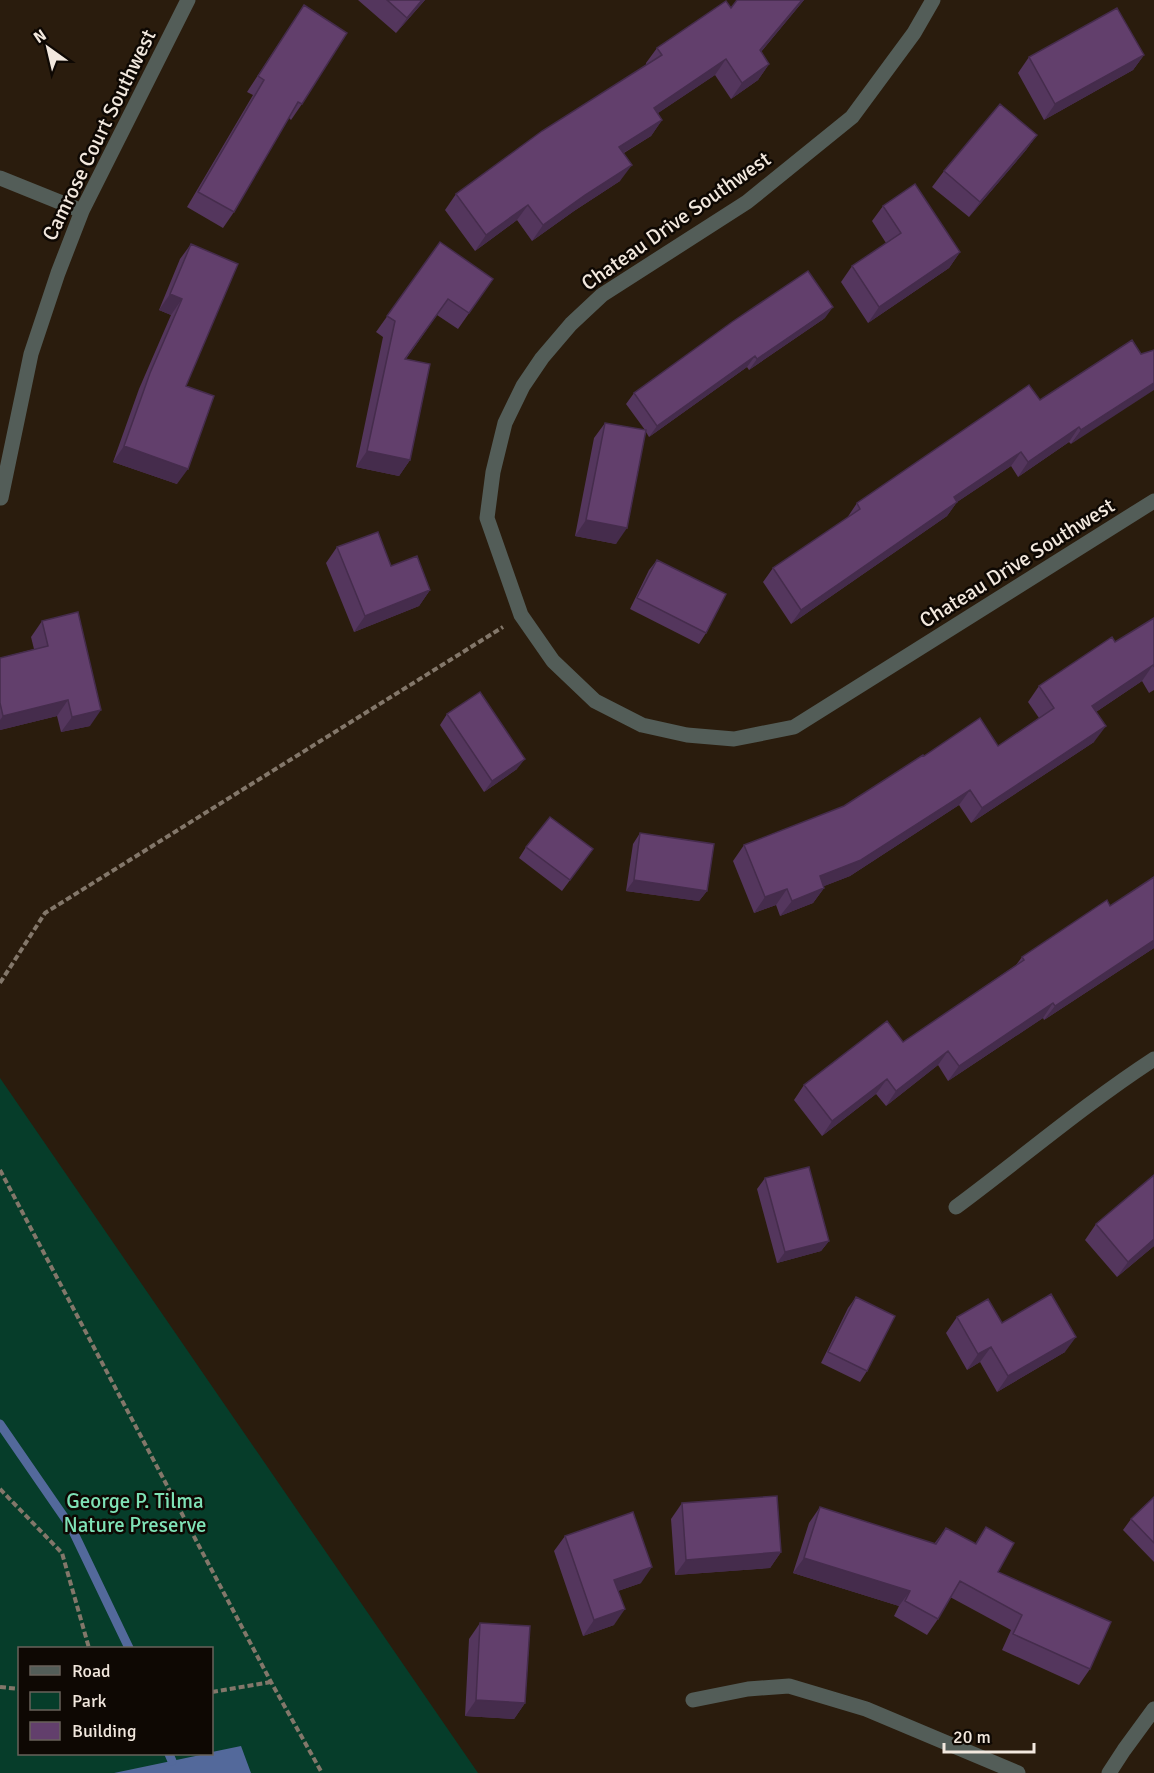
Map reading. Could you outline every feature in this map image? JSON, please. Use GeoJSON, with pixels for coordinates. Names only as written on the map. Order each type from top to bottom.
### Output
{"type":"FeatureCollection","features":[{"type":"Feature","properties":{"kind":"street","name":"Camrose Court Southwest"},"geometry":{"type":"LineString","coordinates":[[1,498],[31,354],[58,273],[82,211],[188,0]]}},
{"type":"Feature","properties":{"kind":"street","name":"Chateau Drive Southwest"},"geometry":{"type":"LineString","coordinates":[[933,0],[914,33],[852,117],[747,202],[602,295],[571,324],[542,358],[523,386],[505,423],[493,472],[487,518],[521,615],[553,661],[595,701],[642,725],[687,735],[734,739],[794,726],[1154,501]]}},
{"type":"Feature","properties":{"kind":"street"},"geometry":{"type":"LineString","coordinates":[[0,178],[82,211]]}},
{"type":"Feature","properties":{"kind":"street"},"geometry":{"type":"LineString","coordinates":[[956,1207],[1128,1076],[1154,1059]]}},
{"type":"Feature","properties":{"kind":"street"},"geometry":{"type":"LineString","coordinates":[[693,1700],[748,1689],[789,1686],[866,1709],[1018,1773]]}},
{"type":"Feature","properties":{"kind":"street"},"geometry":{"type":"LineString","coordinates":[[1109,1773],[1154,1709]]}},
{"type":"Feature","properties":{"kind":"path"},"geometry":{"type":"LineString","coordinates":[[0,983],[45,913],[521,615]]}},
{"type":"Feature","properties":{"kind":"path"},"geometry":{"type":"LineString","coordinates":[[0,1170],[271,1682],[322,1773]]}},
{"type":"Feature","properties":{"kind":"path"},"geometry":{"type":"LineString","coordinates":[[0,1489],[62,1553],[89,1647]]}},
{"type":"Feature","properties":{"kind":"path"},"geometry":{"type":"LineString","coordinates":[[213,1692],[271,1682]]}},
{"type":"Feature","properties":{"kind":"path"},"geometry":{"type":"LineString","coordinates":[[0,1687],[18,1689]]}},
{"type":"Feature","properties":{"kind":"green space","name":"George P. Tilma Nature Preserve"},"geometry":{"type":"Polygon","coordinates":[[[0,1078],[478,1773],[0,1773],[0,1078]]]}},
{"type":"Feature","properties":{"kind":"water"},"geometry":{"type":"Polygon","coordinates":[[[241,1746],[251,1773],[114,1773],[200,1755],[213,1755],[213,1752],[241,1746]]]}},
{"type":"Feature","properties":{"kind":"building"},"geometry":{"type":"Polygon","coordinates":[[[387,0],[422,0],[407,18],[387,0]]]}},
{"type":"Feature","properties":{"kind":"building"},"geometry":{"type":"Polygon","coordinates":[[[737,0],[802,0],[760,50],[769,64],[742,83],[726,59],[654,108],[662,120],[619,147],[632,165],[543,225],[528,205],[486,235],[456,194],[542,131],[662,55],[657,48],[726,1],[731,8],[737,0]]]}},
{"type":"Feature","properties":{"kind":"building"},"geometry":{"type":"Polygon","coordinates":[[[304,5],[347,33],[302,104],[298,102],[234,212],[198,192],[264,80],[258,76],[304,5]]]}},
{"type":"Feature","properties":{"kind":"building"},"geometry":{"type":"Polygon","coordinates":[[[1117,8],[1144,55],[1055,104],[1029,57],[1117,8]]]}},
{"type":"Feature","properties":{"kind":"building"},"geometry":{"type":"Polygon","coordinates":[[[1000,104],[1037,135],[980,202],[944,171],[1000,104]]]}},
{"type":"Feature","properties":{"kind":"building"},"geometry":{"type":"Polygon","coordinates":[[[915,184],[960,252],[879,307],[852,266],[901,233],[883,206],[915,184]]]}},
{"type":"Feature","properties":{"kind":"building"},"geometry":{"type":"Polygon","coordinates":[[[440,242],[493,279],[469,313],[448,299],[405,359],[430,364],[410,460],[367,451],[395,321],[387,316],[440,242]]]}},
{"type":"Feature","properties":{"kind":"building"},"geometry":{"type":"Polygon","coordinates":[[[191,244],[238,264],[186,386],[214,396],[188,469],[124,446],[150,373],[182,299],[170,294],[191,244]]]}},
{"type":"Feature","properties":{"kind":"building"},"geometry":{"type":"Polygon","coordinates":[[[808,271],[833,307],[757,359],[755,356],[657,426],[634,393],[732,322],[808,271]]]}},
{"type":"Feature","properties":{"kind":"building"},"geometry":{"type":"Polygon","coordinates":[[[1132,340],[1141,354],[1154,350],[1154,383],[1081,430],[1079,427],[1028,462],[1021,452],[954,497],[957,502],[801,610],[773,568],[860,509],[857,503],[1029,385],[1040,400],[1132,340]]]}},
{"type":"Feature","properties":{"kind":"building"},"geometry":{"type":"Polygon","coordinates":[[[605,423],[646,430],[627,528],[586,520],[605,423]]]}},
{"type":"Feature","properties":{"kind":"building"},"geometry":{"type":"Polygon","coordinates":[[[378,532],[391,566],[417,556],[430,590],[365,616],[337,547],[378,532]]]}},
{"type":"Feature","properties":{"kind":"building"},"geometry":{"type":"Polygon","coordinates":[[[657,560],[726,594],[706,633],[637,598],[657,560]]]}},
{"type":"Feature","properties":{"kind":"building"},"geometry":{"type":"Polygon","coordinates":[[[78,612],[101,710],[72,717],[68,700],[3,716],[0,703],[0,658],[48,646],[42,621],[78,612]]]}},
{"type":"Feature","properties":{"kind":"building"},"geometry":{"type":"Polygon","coordinates":[[[1154,618],[1154,667],[1153,665],[1092,706],[1106,726],[982,808],[970,790],[861,860],[820,876],[824,888],[792,901],[787,889],[765,897],[744,845],[844,806],[980,718],[998,746],[1054,708],[1039,686],[1112,637],[1115,642],[1154,618]]]}},
{"type":"Feature","properties":{"kind":"building"},"geometry":{"type":"Polygon","coordinates":[[[480,692],[525,759],[492,781],[447,714],[480,692]]]}},
{"type":"Feature","properties":{"kind":"building"},"geometry":{"type":"Polygon","coordinates":[[[550,817],[593,849],[570,880],[526,847],[550,817]]]}},
{"type":"Feature","properties":{"kind":"building"},"geometry":{"type":"Polygon","coordinates":[[[640,833],[714,844],[707,891],[634,880],[640,833]]]}},
{"type":"Feature","properties":{"kind":"building"},"geometry":{"type":"Polygon","coordinates":[[[1154,877],[1154,940],[1055,1006],[1053,1003],[959,1066],[948,1051],[896,1091],[887,1079],[832,1121],[804,1085],[887,1021],[903,1042],[1024,960],[1022,957],[1107,900],[1110,906],[1154,877]]]}},
{"type":"Feature","properties":{"kind":"building"},"geometry":{"type":"Polygon","coordinates":[[[809,1167],[829,1241],[785,1252],[765,1178],[809,1167]]]}},
{"type":"Feature","properties":{"kind":"building"},"geometry":{"type":"Polygon","coordinates":[[[1154,1175],[1154,1239],[1128,1262],[1096,1224],[1154,1175]]]}},
{"type":"Feature","properties":{"kind":"building"},"geometry":{"type":"Polygon","coordinates":[[[1051,1294],[1076,1337],[1008,1376],[991,1347],[978,1354],[957,1317],[988,1299],[1002,1323],[1051,1294]]]}},
{"type":"Feature","properties":{"kind":"building"},"geometry":{"type":"Polygon","coordinates":[[[856,1297],[895,1316],[867,1371],[828,1352],[856,1297]]]}},
{"type":"Feature","properties":{"kind":"building"},"geometry":{"type":"Polygon","coordinates":[[[777,1496],[781,1552],[686,1560],[682,1503],[777,1496]]]}},
{"type":"Feature","properties":{"kind":"building"},"geometry":{"type":"Polygon","coordinates":[[[1154,1497],[1154,1543],[1131,1519],[1154,1497]]]}},
{"type":"Feature","properties":{"kind":"building"},"geometry":{"type":"Polygon","coordinates":[[[820,1507],[936,1544],[946,1528],[976,1544],[986,1527],[1014,1543],[998,1572],[1111,1622],[1090,1669],[1013,1634],[1022,1615],[960,1581],[938,1619],[905,1601],[910,1591],[804,1558],[820,1507]]]}},
{"type":"Feature","properties":{"kind":"building"},"geometry":{"type":"Polygon","coordinates":[[[633,1512],[652,1567],[614,1580],[625,1609],[594,1620],[565,1536],[633,1512]]]}},
{"type":"Feature","properties":{"kind":"building"},"geometry":{"type":"Polygon","coordinates":[[[480,1623],[530,1626],[525,1703],[476,1700],[480,1623]]]}},
{"type":"Feature","properties":{"kind":"waterway"},"geometry":{"type":"LineString","coordinates":[[0,1424],[71,1527],[129,1647]]}},
{"type":"Feature","properties":{"kind":"waterway"},"geometry":{"type":"LineString","coordinates":[[169,1755],[172,1761]]}}]}
